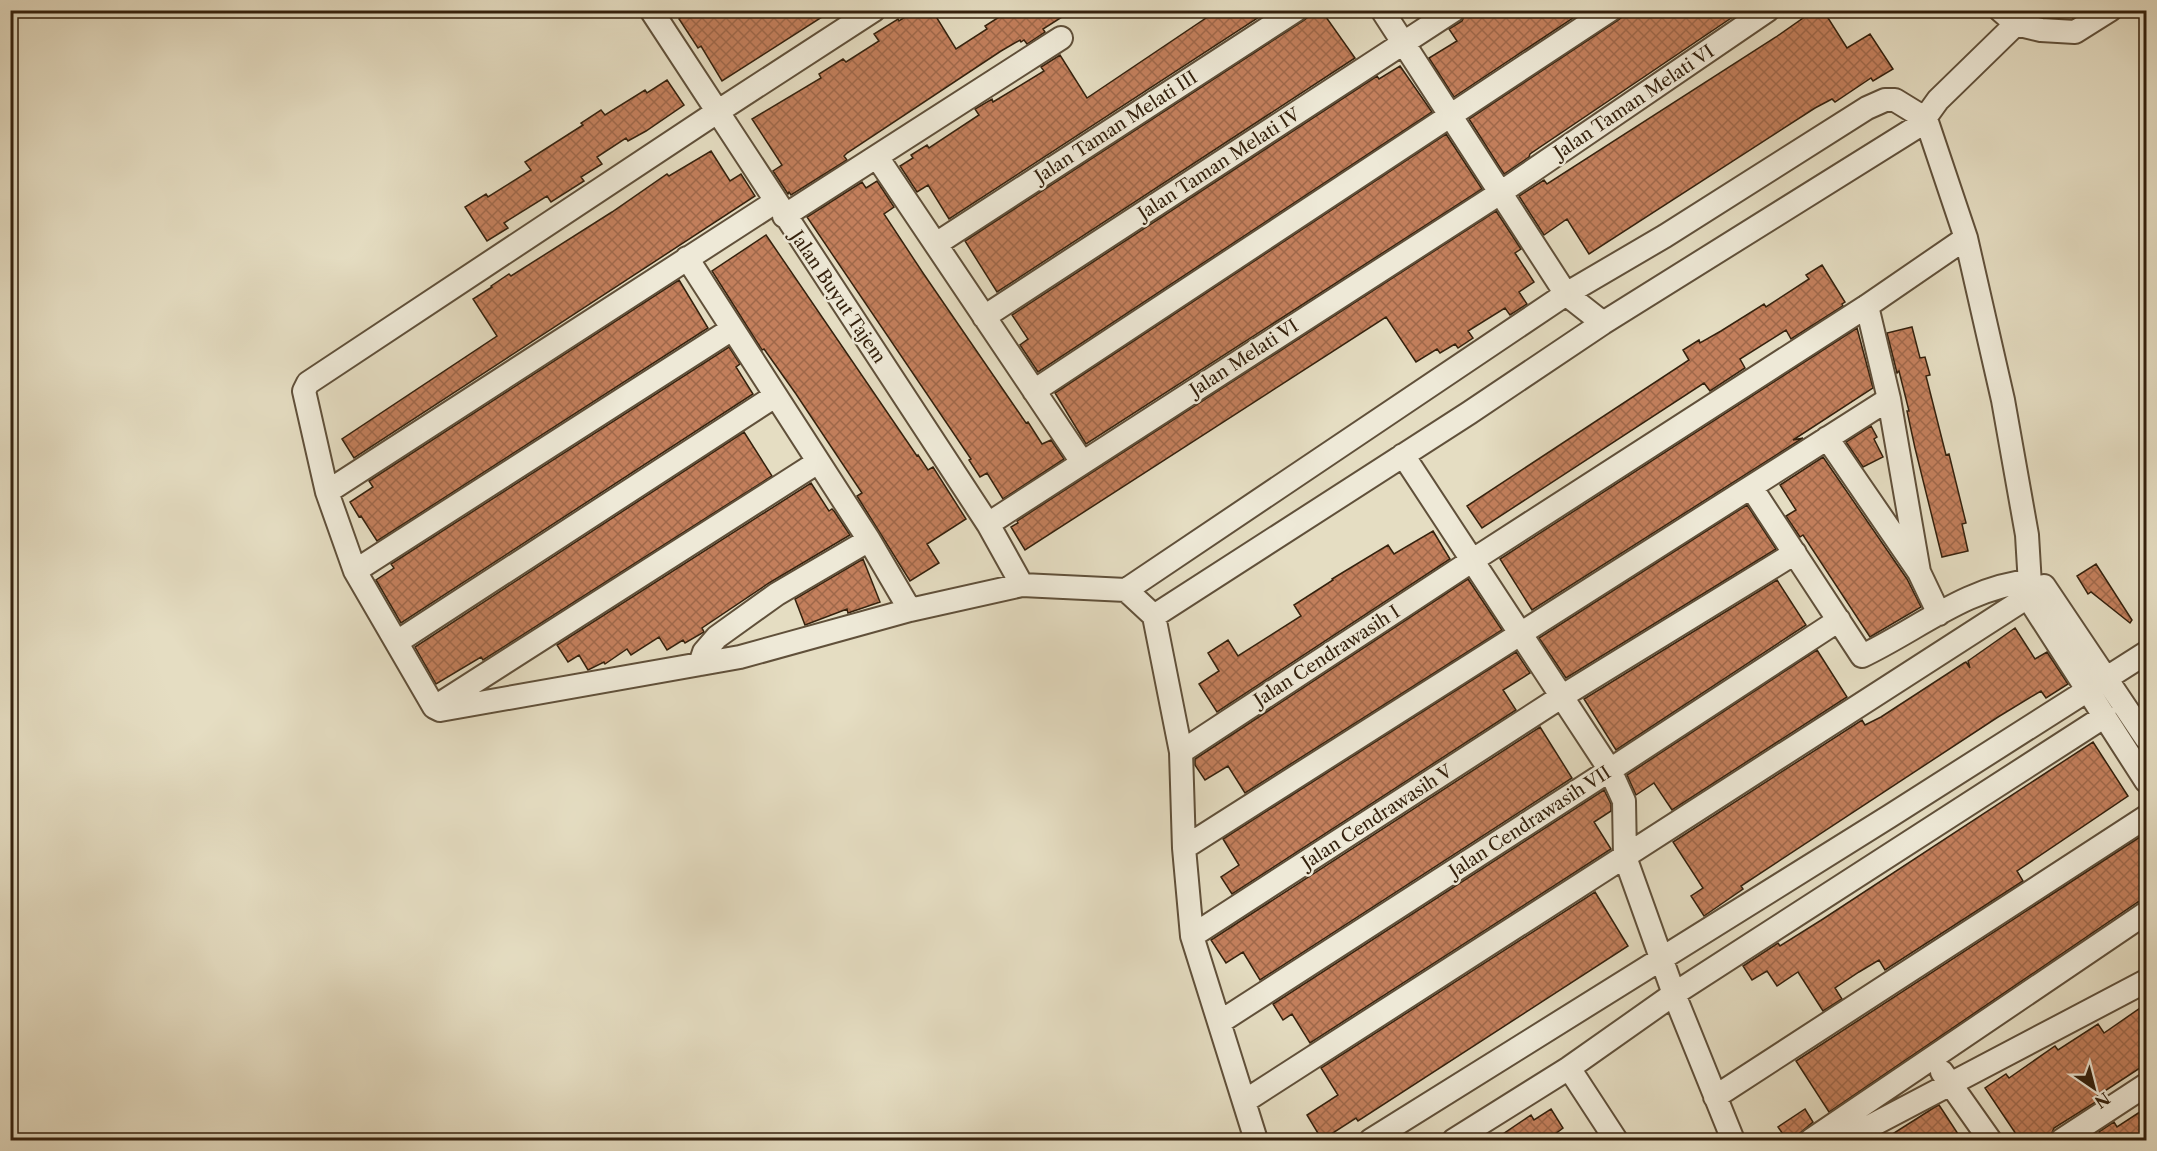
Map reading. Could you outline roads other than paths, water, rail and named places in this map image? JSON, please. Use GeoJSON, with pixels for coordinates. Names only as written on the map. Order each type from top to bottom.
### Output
{"type":"FeatureCollection","features":[{"type":"Feature","properties":{"kind":"street"},"geometry":{"type":"LineString","coordinates":[[874,10],[308,383],[304,392],[327,492],[355,571],[434,707],[443,709],[741,657],[910,610],[1022,585],[1126,590],[1566,294],[1665,236],[1867,108],[1885,100],[1895,100],[1926,119],[1966,238],[2003,400],[2027,535],[2033,587],[2096,685],[2146,738]]}},
{"type":"Feature","properties":{"kind":"street","name":"Jalan Taman Melati III"},"geometry":{"type":"LineString","coordinates":[[936,244],[1296,10]]}},
{"type":"Feature","properties":{"kind":"street"},"geometry":{"type":"LineString","coordinates":[[1382,10],[1566,294],[1603,323]]}},
{"type":"Feature","properties":{"kind":"street","name":"Jalan Taman Melati IV"},"geometry":{"type":"LineString","coordinates":[[984,317],[1454,10]]}},
{"type":"Feature","properties":{"kind":"street"},"geometry":{"type":"LineString","coordinates":[[1034,391],[1610,10]]}},
{"type":"Feature","properties":{"kind":"street","name":"Jalan Taman Melati VI"},"geometry":{"type":"LineString","coordinates":[[1500,193],[1768,10]]}},
{"type":"Feature","properties":{"kind":"street"},"geometry":{"type":"LineString","coordinates":[[1154,616],[1603,323],[1920,125],[1938,100],[1964,75],[2008,17],[2041,30],[2076,32],[2110,10]]}},
{"type":"Feature","properties":{"kind":"street","name":"Jalan Buyut Tajem"},"geometry":{"type":"LineString","coordinates":[[654,12],[780,209],[988,524],[1022,585]]}},
{"type":"Feature","properties":{"kind":"street"},"geometry":{"type":"LineString","coordinates":[[327,492],[687,258],[877,157],[1061,38]]}},
{"type":"Feature","properties":{"kind":"street"},"geometry":{"type":"LineString","coordinates":[[877,157],[1082,462]]}},
{"type":"Feature","properties":{"kind":"street","name":"Jalan Melati VI"},"geometry":{"type":"LineString","coordinates":[[988,524],[1500,193]]}},
{"type":"Feature","properties":{"kind":"street","name":"Jalan Cendrawasih I"},"geometry":{"type":"LineString","coordinates":[[1181,752],[1867,306],[1966,238]]}},
{"type":"Feature","properties":{"kind":"street"},"geometry":{"type":"LineString","coordinates":[[687,258],[869,540],[910,610]]}},
{"type":"Feature","properties":{"kind":"street"},"geometry":{"type":"LineString","coordinates":[[1867,306],[1889,399],[1919,572]]}},
{"type":"Feature","properties":{"kind":"street"},"geometry":{"type":"LineString","coordinates":[[355,571],[732,329]]}},
{"type":"Feature","properties":{"kind":"street"},"geometry":{"type":"LineString","coordinates":[[397,642],[775,396]]}},
{"type":"Feature","properties":{"kind":"street"},"geometry":{"type":"LineString","coordinates":[[1184,848],[1889,399]]}},
{"type":"Feature","properties":{"kind":"street"},"geometry":{"type":"LineString","coordinates":[[1827,438],[1919,572],[1939,614]]}},
{"type":"Feature","properties":{"kind":"street"},"geometry":{"type":"LineString","coordinates":[[1403,455],[1610,770],[1624,801],[1625,857],[1674,994],[1733,1140]]}},
{"type":"Feature","properties":{"kind":"street"},"geometry":{"type":"LineString","coordinates":[[434,707],[818,462]]}},
{"type":"Feature","properties":{"kind":"street"},"geometry":{"type":"LineString","coordinates":[[1751,487],[1862,656],[1951,606],[1997,586],[2033,587]]}},
{"type":"Feature","properties":{"kind":"street"},"geometry":{"type":"LineString","coordinates":[[700,664],[704,652],[717,637],[777,594],[869,540]]}},
{"type":"Feature","properties":{"kind":"street","name":"Jalan Cendrawasih V"},"geometry":{"type":"LineString","coordinates":[[1192,936],[1561,697],[1795,553]]}},
{"type":"Feature","properties":{"kind":"street"},"geometry":{"type":"LineString","coordinates":[[1245,1101],[1625,857],[2033,587]]}},
{"type":"Feature","properties":{"kind":"street"},"geometry":{"type":"LineString","coordinates":[[1126,590],[1154,616],[1181,752],[1184,848],[1192,936],[1256,1140]]}},
{"type":"Feature","properties":{"kind":"street","name":"Jalan Cendrawasih VII"},"geometry":{"type":"LineString","coordinates":[[1220,1022],[1839,620]]}},
{"type":"Feature","properties":{"kind":"street"},"geometry":{"type":"LineString","coordinates":[[1371,1140],[1890,816],[2146,653]]}},
{"type":"Feature","properties":{"kind":"street"},"geometry":{"type":"LineString","coordinates":[[2096,685],[2104,716],[2146,781]]}},
{"type":"Feature","properties":{"kind":"street"},"geometry":{"type":"LineString","coordinates":[[1454,1140],[1569,1068],[1674,994],[2104,716]]}},
{"type":"Feature","properties":{"kind":"street"},"geometry":{"type":"LineString","coordinates":[[1890,816],[1907,843]]}},
{"type":"Feature","properties":{"kind":"street"},"geometry":{"type":"LineString","coordinates":[[1715,1097],[2146,817]]}},
{"type":"Feature","properties":{"kind":"street"},"geometry":{"type":"LineString","coordinates":[[1851,1133],[1932,1059],[2146,913]]}},
{"type":"Feature","properties":{"kind":"street"},"geometry":{"type":"LineString","coordinates":[[1811,1140],[1851,1133],[1951,1084],[2146,981]]}},
{"type":"Feature","properties":{"kind":"street"},"geometry":{"type":"LineString","coordinates":[[1932,1059],[1990,1140]]}},
{"type":"Feature","properties":{"kind":"street"},"geometry":{"type":"LineString","coordinates":[[1569,1068],[1616,1140]]}},
{"type":"Feature","properties":{"kind":"street"},"geometry":{"type":"LineString","coordinates":[[2062,1140],[2146,1085]]}}]}
